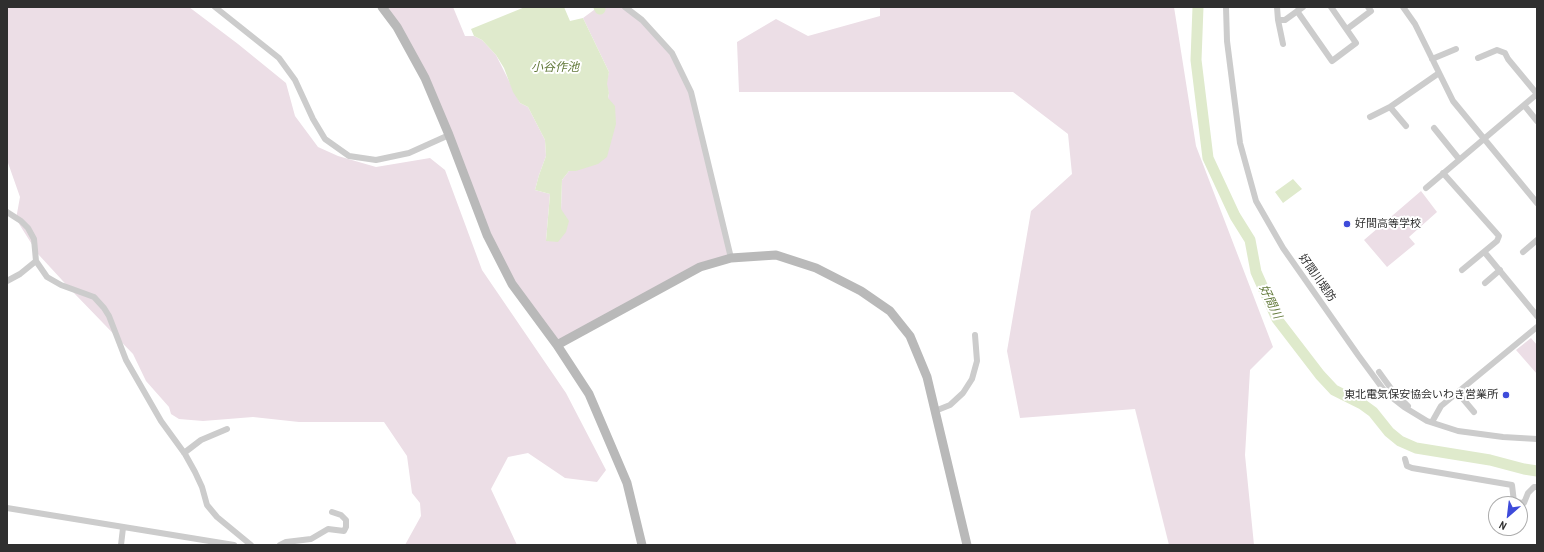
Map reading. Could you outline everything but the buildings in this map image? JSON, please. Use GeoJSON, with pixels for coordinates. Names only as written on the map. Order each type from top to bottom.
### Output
{"type":"FeatureCollection","features":[{"type":"Feature","properties":{"kind":"street"},"geometry":{"type":"LineString","coordinates":[[215,7],[279,58],[295,80],[313,119],[325,139],[349,156],[376,160],[409,153],[449,135]]}},
{"type":"Feature","properties":{"kind":"street"},"geometry":{"type":"LineString","coordinates":[[382,7],[397,27],[425,78],[449,135],[487,235],[512,284],[557,345],[589,394],[627,483],[642,545]]}},
{"type":"Feature","properties":{"kind":"street"},"geometry":{"type":"LineString","coordinates":[[625,7],[642,20],[672,53],[691,92],[731,258]]}},
{"type":"Feature","properties":{"kind":"street","name":"好間川堤防"},"geometry":{"type":"LineString","coordinates":[[1226,7],[1227,41],[1240,143],[1256,201],[1283,248],[1386,393],[1414,413],[1458,432],[1537,439]]}},
{"type":"Feature","properties":{"kind":"street"},"geometry":{"type":"LineString","coordinates":[[1277,7],[1283,44]]}},
{"type":"Feature","properties":{"kind":"street"},"geometry":{"type":"LineString","coordinates":[[1278,20],[1285,20],[1303,7]]}},
{"type":"Feature","properties":{"kind":"street"},"geometry":{"type":"LineString","coordinates":[[1298,11],[1332,61],[1356,42],[1331,7]]}},
{"type":"Feature","properties":{"kind":"street"},"geometry":{"type":"LineString","coordinates":[[1347,28],[1371,11],[1368,7]]}},
{"type":"Feature","properties":{"kind":"street"},"geometry":{"type":"LineString","coordinates":[[1403,7],[1415,24],[1438,74],[1453,101],[1537,203]]}},
{"type":"Feature","properties":{"kind":"street"},"geometry":{"type":"LineString","coordinates":[[1432,59],[1456,49]]}},
{"type":"Feature","properties":{"kind":"street"},"geometry":{"type":"LineString","coordinates":[[1426,188],[1483,138],[1537,94],[1508,59],[1505,53],[1497,50],[1478,58]]}},
{"type":"Feature","properties":{"kind":"street"},"geometry":{"type":"LineString","coordinates":[[1370,117],[1390,107],[1438,74]]}},
{"type":"Feature","properties":{"kind":"street"},"geometry":{"type":"LineString","coordinates":[[1524,105],[1537,121]]}},
{"type":"Feature","properties":{"kind":"street"},"geometry":{"type":"LineString","coordinates":[[1390,107],[1406,126]]}},
{"type":"Feature","properties":{"kind":"street"},"geometry":{"type":"LineString","coordinates":[[1434,128],[1459,159]]}},
{"type":"Feature","properties":{"kind":"street"},"geometry":{"type":"LineString","coordinates":[[1444,172],[1499,236],[1497,241],[1462,270]]}},
{"type":"Feature","properties":{"kind":"street"},"geometry":{"type":"LineString","coordinates":[[7,212],[21,221],[28,228],[34,239],[36,261],[47,277],[94,297],[101,303],[109,316],[126,360],[138,382],[161,422],[184,453],[200,481],[205,500],[210,510],[251,545]]}},
{"type":"Feature","properties":{"kind":"street"},"geometry":{"type":"LineString","coordinates":[[1523,252],[1537,240]]}},
{"type":"Feature","properties":{"kind":"street"},"geometry":{"type":"LineString","coordinates":[[1486,254],[1537,316]]}},
{"type":"Feature","properties":{"kind":"street"},"geometry":{"type":"LineString","coordinates":[[557,345],[700,267],[731,258],[776,255],[816,268],[861,291],[890,311],[910,336],[927,377],[967,545]]}},
{"type":"Feature","properties":{"kind":"street"},"geometry":{"type":"LineString","coordinates":[[7,281],[20,274],[36,261]]}},
{"type":"Feature","properties":{"kind":"street"},"geometry":{"type":"LineString","coordinates":[[1485,283],[1500,270]]}},
{"type":"Feature","properties":{"kind":"street"},"geometry":{"type":"LineString","coordinates":[[1432,422],[1441,406],[1537,327]]}},
{"type":"Feature","properties":{"kind":"street"},"geometry":{"type":"LineString","coordinates":[[935,411],[950,405],[963,393],[972,379],[977,361],[976,335]]}},
{"type":"Feature","properties":{"kind":"street"},"geometry":{"type":"LineString","coordinates":[[1379,372],[1392,390],[1414,413]]}},
{"type":"Feature","properties":{"kind":"street"},"geometry":{"type":"LineString","coordinates":[[1458,393],[1474,412]]}},
{"type":"Feature","properties":{"kind":"street"},"geometry":{"type":"LineString","coordinates":[[184,453],[201,440],[227,429]]}},
{"type":"Feature","properties":{"kind":"street"},"geometry":{"type":"LineString","coordinates":[[1405,459],[1407,466],[1412,468],[1512,485],[1514,502],[1524,503],[1528,492],[1534,487],[1537,488]]}},
{"type":"Feature","properties":{"kind":"street"},"geometry":{"type":"LineString","coordinates":[[7,508],[234,545]]}},
{"type":"Feature","properties":{"kind":"street"},"geometry":{"type":"LineString","coordinates":[[280,545],[286,542],[314,538],[328,529],[344,531],[346,527],[346,520],[341,515],[332,512]]}},
{"type":"Feature","properties":{"kind":"street"},"geometry":{"type":"LineString","coordinates":[[121,545],[123,528]]}},
{"type":"Feature","properties":{"kind":"shaded area"},"geometry":{"type":"Polygon","coordinates":[[[7,7],[189,7],[286,83],[295,116],[318,147],[338,156],[376,167],[430,158],[445,170],[482,270],[566,393],[606,470],[597,482],[565,478],[528,453],[508,457],[491,489],[517,545],[405,545],[421,516],[420,503],[412,493],[407,456],[384,422],[299,422],[253,417],[203,421],[179,419],[171,414],[169,407],[146,381],[133,354],[38,254],[16,219],[20,197],[7,160],[7,7]]]}},
{"type":"Feature","properties":{"kind":"shaded area"},"geometry":{"type":"Polygon","coordinates":[[[382,7],[453,7],[465,36],[474,36],[482,40],[496,55],[520,103],[528,107],[545,140],[546,156],[535,190],[550,194],[546,241],[561,209],[562,180],[569,171],[576,171],[609,93],[606,84],[609,72],[583,18],[598,7],[625,7],[672,53],[691,92],[731,258],[700,267],[557,345],[512,284],[425,78],[382,7]]]}},
{"type":"Feature","properties":{"kind":"shaded area"},"geometry":{"type":"Polygon","coordinates":[[[880,7],[1174,7],[1196,146],[1273,347],[1250,370],[1245,455],[1254,545],[1169,545],[1135,409],[1020,418],[1007,351],[1031,211],[1072,174],[1068,134],[1013,92],[739,92],[737,42],[776,19],[808,36],[880,16],[880,7]]]}},
{"type":"Feature","properties":{"kind":"shaded area"},"geometry":{"type":"Polygon","coordinates":[[[1421,191],[1437,212],[1409,237],[1415,244],[1387,267],[1364,240],[1421,191]]]}},
{"type":"Feature","properties":{"kind":"shaded area"},"geometry":{"type":"Polygon","coordinates":[[[1531,338],[1537,345],[1537,374],[1516,350],[1531,338]]]}},
{"type":"Feature","properties":{"kind":"water","name":"小谷作池"},"geometry":{"type":"Polygon","coordinates":[[[525,7],[564,7],[570,21],[583,18],[609,72],[607,84],[609,93],[608,98],[615,106],[616,124],[607,157],[598,164],[576,171],[569,171],[562,180],[561,209],[569,221],[566,232],[558,242],[546,241],[550,194],[535,190],[546,156],[545,140],[528,107],[520,103],[513,92],[504,68],[496,55],[482,40],[474,36],[471,29],[525,7]]]}},
{"type":"Feature","properties":{"kind":"water"},"geometry":{"type":"Polygon","coordinates":[[[1293,179],[1302,189],[1283,203],[1275,192],[1293,179]]]}},
{"type":"Feature","properties":{"kind":"waterway","name":"好間川"},"geometry":{"type":"LineString","coordinates":[[1198,7],[1196,60],[1208,158],[1235,216],[1250,240],[1256,272],[1277,319],[1320,375],[1334,390],[1362,404],[1373,412],[1389,432],[1400,441],[1416,448],[1490,460],[1537,471]]}},
{"type":"Feature","properties":{"kind":"place","name":"好間高等学校"},"geometry":{"type":"Point","coordinates":[1347,224]}},
{"type":"Feature","properties":{"kind":"place","name":"東北電気保安協会いわき営業所"},"geometry":{"type":"Point","coordinates":[1506,395]}}]}
